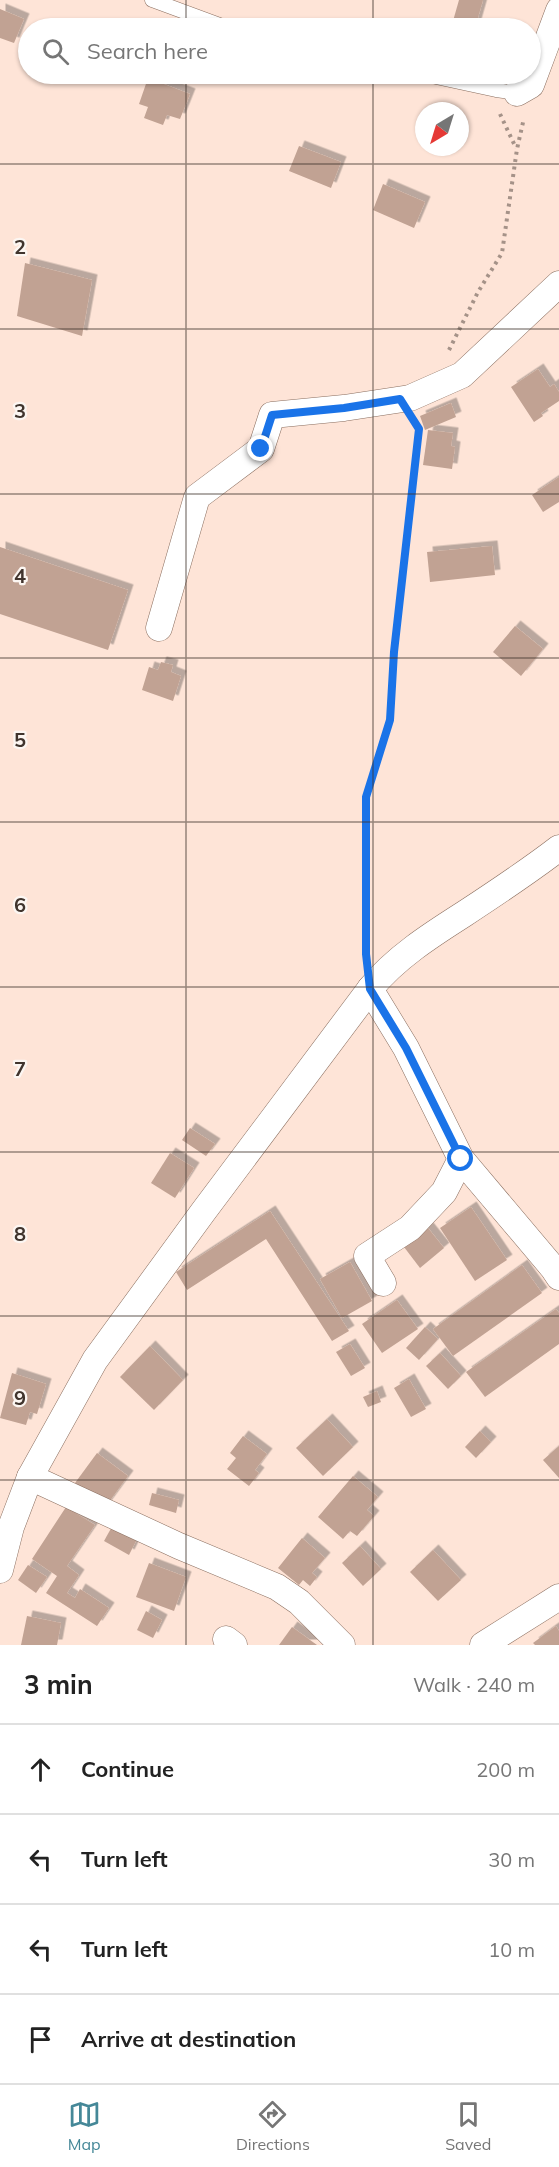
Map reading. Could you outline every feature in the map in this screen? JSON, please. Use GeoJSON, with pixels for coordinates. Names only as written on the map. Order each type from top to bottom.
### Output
{"type":"FeatureCollection","features":[{"type":"Feature","properties":{"kind":"street"},"geometry":{"type":"LineString","coordinates":[[541,51],[559,10]]}},
{"type":"Feature","properties":{"kind":"street"},"geometry":{"type":"LineString","coordinates":[[524,89],[526,84]]}},
{"type":"Feature","properties":{"kind":"street"},"geometry":{"type":"LineString","coordinates":[[159,628],[197,497],[261,449],[272,415],[344,408],[410,398],[462,375],[559,284]]}},
{"type":"Feature","properties":{"kind":"street"},"geometry":{"type":"LineString","coordinates":[[0,1570],[11,1527],[30,1477],[95,1360],[382,973],[433,933],[530,871],[559,848]]}},
{"type":"Feature","properties":{"kind":"street"},"geometry":{"type":"LineString","coordinates":[[370,989],[406,1048],[461,1159],[559,1278]]}},
{"type":"Feature","properties":{"kind":"street"},"geometry":{"type":"LineString","coordinates":[[383,1283],[367,1256],[410,1228],[444,1192],[461,1159]]}},
{"type":"Feature","properties":{"kind":"street"},"geometry":{"type":"LineString","coordinates":[[30,1477],[179,1546],[277,1587],[299,1602],[342,1645]]}},
{"type":"Feature","properties":{"kind":"street"},"geometry":{"type":"LineString","coordinates":[[483,1645],[559,1597]]}},
{"type":"Feature","properties":{"kind":"lane"},"geometry":{"type":"LineString","coordinates":[[152,0],[201,18]]}},
{"type":"Feature","properties":{"kind":"lane"},"geometry":{"type":"LineString","coordinates":[[469,84],[488,88],[524,89]]}},
{"type":"Feature","properties":{"kind":"path"},"geometry":{"type":"LineString","coordinates":[[488,88],[517,149]]}},
{"type":"Feature","properties":{"kind":"path"},"geometry":{"type":"LineString","coordinates":[[462,375],[444,365],[452,340],[502,253],[524,89]]}},
{"type":"Feature","properties":{"kind":"path"},"geometry":{"type":"LineString","coordinates":[[370,989],[366,954],[366,797],[390,720],[394,652],[419,429],[400,399]]}},
{"type":"Feature","properties":{"kind":"building"},"geometry":{"type":"Polygon","coordinates":[[[459,0],[483,0],[478,18],[454,18],[459,0]]]}},
{"type":"Feature","properties":{"kind":"building"},"geometry":{"type":"Polygon","coordinates":[[[0,9],[22,18],[18,18],[18,33],[14,43],[0,38],[0,9]]]}},
{"type":"Feature","properties":{"kind":"building"},"geometry":{"type":"Polygon","coordinates":[[[146,84],[164,84],[190,94],[180,119],[167,115],[163,125],[144,118],[148,107],[139,104],[146,84]]]}},
{"type":"Feature","properties":{"kind":"building"},"geometry":{"type":"Polygon","coordinates":[[[299,146],[341,162],[331,188],[289,171],[299,146]]]}},
{"type":"Feature","properties":{"kind":"building"},"geometry":{"type":"Polygon","coordinates":[[[383,184],[425,202],[414,228],[373,210],[383,184]]]}},
{"type":"Feature","properties":{"kind":"building"},"geometry":{"type":"Polygon","coordinates":[[[25,263],[92,280],[82,336],[17,316],[25,263]]]}},
{"type":"Feature","properties":{"kind":"building"},"geometry":{"type":"Polygon","coordinates":[[[538,369],[550,387],[554,384],[559,392],[559,401],[541,413],[543,416],[534,422],[511,387],[538,369]]]}},
{"type":"Feature","properties":{"kind":"building"},"geometry":{"type":"Polygon","coordinates":[[[451,403],[456,417],[425,430],[420,416],[451,403]]]}},
{"type":"Feature","properties":{"kind":"building"},"geometry":{"type":"Polygon","coordinates":[[[428,430],[453,433],[451,446],[455,447],[452,469],[423,465],[428,430]]]}},
{"type":"Feature","properties":{"kind":"building"},"geometry":{"type":"Polygon","coordinates":[[[559,477],[559,502],[543,512],[532,495],[559,477]]]}},
{"type":"Feature","properties":{"kind":"building"},"geometry":{"type":"Polygon","coordinates":[[[492,546],[495,575],[430,582],[427,552],[492,546]]]}},
{"type":"Feature","properties":{"kind":"building"},"geometry":{"type":"Polygon","coordinates":[[[0,547],[128,590],[108,650],[0,614],[0,547]]]}},
{"type":"Feature","properties":{"kind":"building"},"geometry":{"type":"Polygon","coordinates":[[[515,626],[543,649],[521,676],[493,652],[515,626]]]}},
{"type":"Feature","properties":{"kind":"building"},"geometry":{"type":"Polygon","coordinates":[[[161,662],[173,665],[171,672],[181,676],[173,701],[142,690],[149,667],[158,670],[161,662]]]}},
{"type":"Feature","properties":{"kind":"building"},"geometry":{"type":"Polygon","coordinates":[[[190,1128],[215,1144],[206,1156],[182,1140],[190,1128]]]}},
{"type":"Feature","properties":{"kind":"building"},"geometry":{"type":"Polygon","coordinates":[[[170,1153],[194,1168],[175,1198],[151,1183],[170,1153]]]}},
{"type":"Feature","properties":{"kind":"building"},"geometry":{"type":"Polygon","coordinates":[[[471,1207],[507,1260],[475,1281],[440,1228],[471,1207]]]}},
{"type":"Feature","properties":{"kind":"building"},"geometry":{"type":"Polygon","coordinates":[[[270,1211],[349,1331],[332,1341],[266,1239],[187,1290],[176,1272],[270,1211]]]}},
{"type":"Feature","properties":{"kind":"building"},"geometry":{"type":"Polygon","coordinates":[[[428,1228],[444,1248],[420,1268],[404,1247],[428,1228]]]}},
{"type":"Feature","properties":{"kind":"building"},"geometry":{"type":"Polygon","coordinates":[[[350,1262],[372,1301],[342,1318],[320,1279],[350,1262]]]}},
{"type":"Feature","properties":{"kind":"building"},"geometry":{"type":"Polygon","coordinates":[[[522,1265],[542,1293],[453,1356],[433,1329],[522,1265]]]}},
{"type":"Feature","properties":{"kind":"building"},"geometry":{"type":"Polygon","coordinates":[[[397,1300],[418,1329],[382,1353],[362,1324],[397,1300]]]}},
{"type":"Feature","properties":{"kind":"building"},"geometry":{"type":"Polygon","coordinates":[[[556,1309],[559,1313],[559,1344],[485,1397],[466,1372],[556,1309]]]}},
{"type":"Feature","properties":{"kind":"building"},"geometry":{"type":"Polygon","coordinates":[[[425,1327],[438,1339],[419,1360],[406,1348],[425,1327]]]}},
{"type":"Feature","properties":{"kind":"building"},"geometry":{"type":"Polygon","coordinates":[[[350,1344],[365,1368],[351,1376],[336,1352],[350,1344]]]}},
{"type":"Feature","properties":{"kind":"building"},"geometry":{"type":"Polygon","coordinates":[[[150,1346],[183,1380],[154,1410],[120,1377],[150,1346]]]}},
{"type":"Feature","properties":{"kind":"building"},"geometry":{"type":"Polygon","coordinates":[[[440,1353],[461,1376],[448,1389],[426,1366],[440,1353]]]}},
{"type":"Feature","properties":{"kind":"building"},"geometry":{"type":"Polygon","coordinates":[[[12,1373],[46,1384],[37,1414],[30,1412],[26,1425],[0,1418],[12,1373]]]}},
{"type":"Feature","properties":{"kind":"building"},"geometry":{"type":"Polygon","coordinates":[[[409,1379],[426,1409],[411,1417],[394,1388],[409,1379]]]}},
{"type":"Feature","properties":{"kind":"building"},"geometry":{"type":"Polygon","coordinates":[[[377,1391],[381,1402],[368,1407],[363,1397],[377,1391]]]}},
{"type":"Feature","properties":{"kind":"building"},"geometry":{"type":"Polygon","coordinates":[[[327,1419],[353,1447],[323,1476],[296,1448],[327,1419]]]}},
{"type":"Feature","properties":{"kind":"building"},"geometry":{"type":"Polygon","coordinates":[[[480,1431],[491,1442],[476,1458],[465,1447],[480,1431]]]}},
{"type":"Feature","properties":{"kind":"building"},"geometry":{"type":"Polygon","coordinates":[[[243,1436],[267,1454],[255,1470],[259,1473],[249,1486],[227,1469],[236,1458],[230,1453],[243,1436]]]}},
{"type":"Feature","properties":{"kind":"building"},"geometry":{"type":"Polygon","coordinates":[[[559,1446],[559,1478],[543,1460],[559,1446]]]}},
{"type":"Feature","properties":{"kind":"building"},"geometry":{"type":"Polygon","coordinates":[[[97,1453],[128,1476],[106,1506],[75,1483],[97,1453]]]}},
{"type":"Feature","properties":{"kind":"building"},"geometry":{"type":"Polygon","coordinates":[[[353,1476],[378,1497],[367,1510],[374,1516],[357,1536],[350,1531],[343,1539],[318,1517],[353,1476]]]}},
{"type":"Feature","properties":{"kind":"building"},"geometry":{"type":"Polygon","coordinates":[[[152,1493],[179,1500],[176,1513],[149,1505],[152,1493]]]}},
{"type":"Feature","properties":{"kind":"building"},"geometry":{"type":"Polygon","coordinates":[[[66,1507],[95,1525],[67,1566],[79,1575],[67,1593],[75,1598],[80,1589],[109,1608],[97,1626],[46,1593],[57,1576],[32,1559],[66,1507]]]}},
{"type":"Feature","properties":{"kind":"building"},"geometry":{"type":"Polygon","coordinates":[[[114,1523],[138,1537],[129,1555],[104,1541],[114,1523]]]}},
{"type":"Feature","properties":{"kind":"building"},"geometry":{"type":"Polygon","coordinates":[[[302,1538],[325,1558],[312,1573],[317,1577],[310,1586],[303,1580],[299,1585],[278,1568],[302,1538]]]}},
{"type":"Feature","properties":{"kind":"building"},"geometry":{"type":"Polygon","coordinates":[[[360,1546],[381,1569],[363,1586],[342,1563],[360,1546]]]}},
{"type":"Feature","properties":{"kind":"building"},"geometry":{"type":"Polygon","coordinates":[[[433,1550],[461,1580],[438,1601],[410,1572],[433,1550]]]}},
{"type":"Feature","properties":{"kind":"building"},"geometry":{"type":"Polygon","coordinates":[[[149,1563],[186,1577],[174,1611],[136,1597],[149,1563]]]}},
{"type":"Feature","properties":{"kind":"building"},"geometry":{"type":"Polygon","coordinates":[[[28,1565],[47,1577],[36,1593],[18,1580],[28,1565]]]}},
{"type":"Feature","properties":{"kind":"building"},"geometry":{"type":"Polygon","coordinates":[[[146,1611],[162,1620],[153,1638],[137,1630],[146,1611]]]}},
{"type":"Feature","properties":{"kind":"building"},"geometry":{"type":"Polygon","coordinates":[[[27,1616],[61,1623],[57,1645],[21,1645],[27,1616]]]}},
{"type":"Feature","properties":{"kind":"building"},"geometry":{"type":"Polygon","coordinates":[[[556,1626],[559,1631],[559,1645],[535,1645],[533,1643],[556,1626]]]}},
{"type":"Feature","properties":{"kind":"building"},"geometry":{"type":"Polygon","coordinates":[[[292,1627],[317,1645],[279,1645],[292,1627]]]}},
{"type":"Feature","properties":{"kind":"route"},"geometry":{"type":"LineString","coordinates":[[261,449],[272,415],[344,408],[400,399],[419,429],[394,652],[390,720],[366,797],[366,954],[370,989],[406,1048],[461,1159]]}}]}
